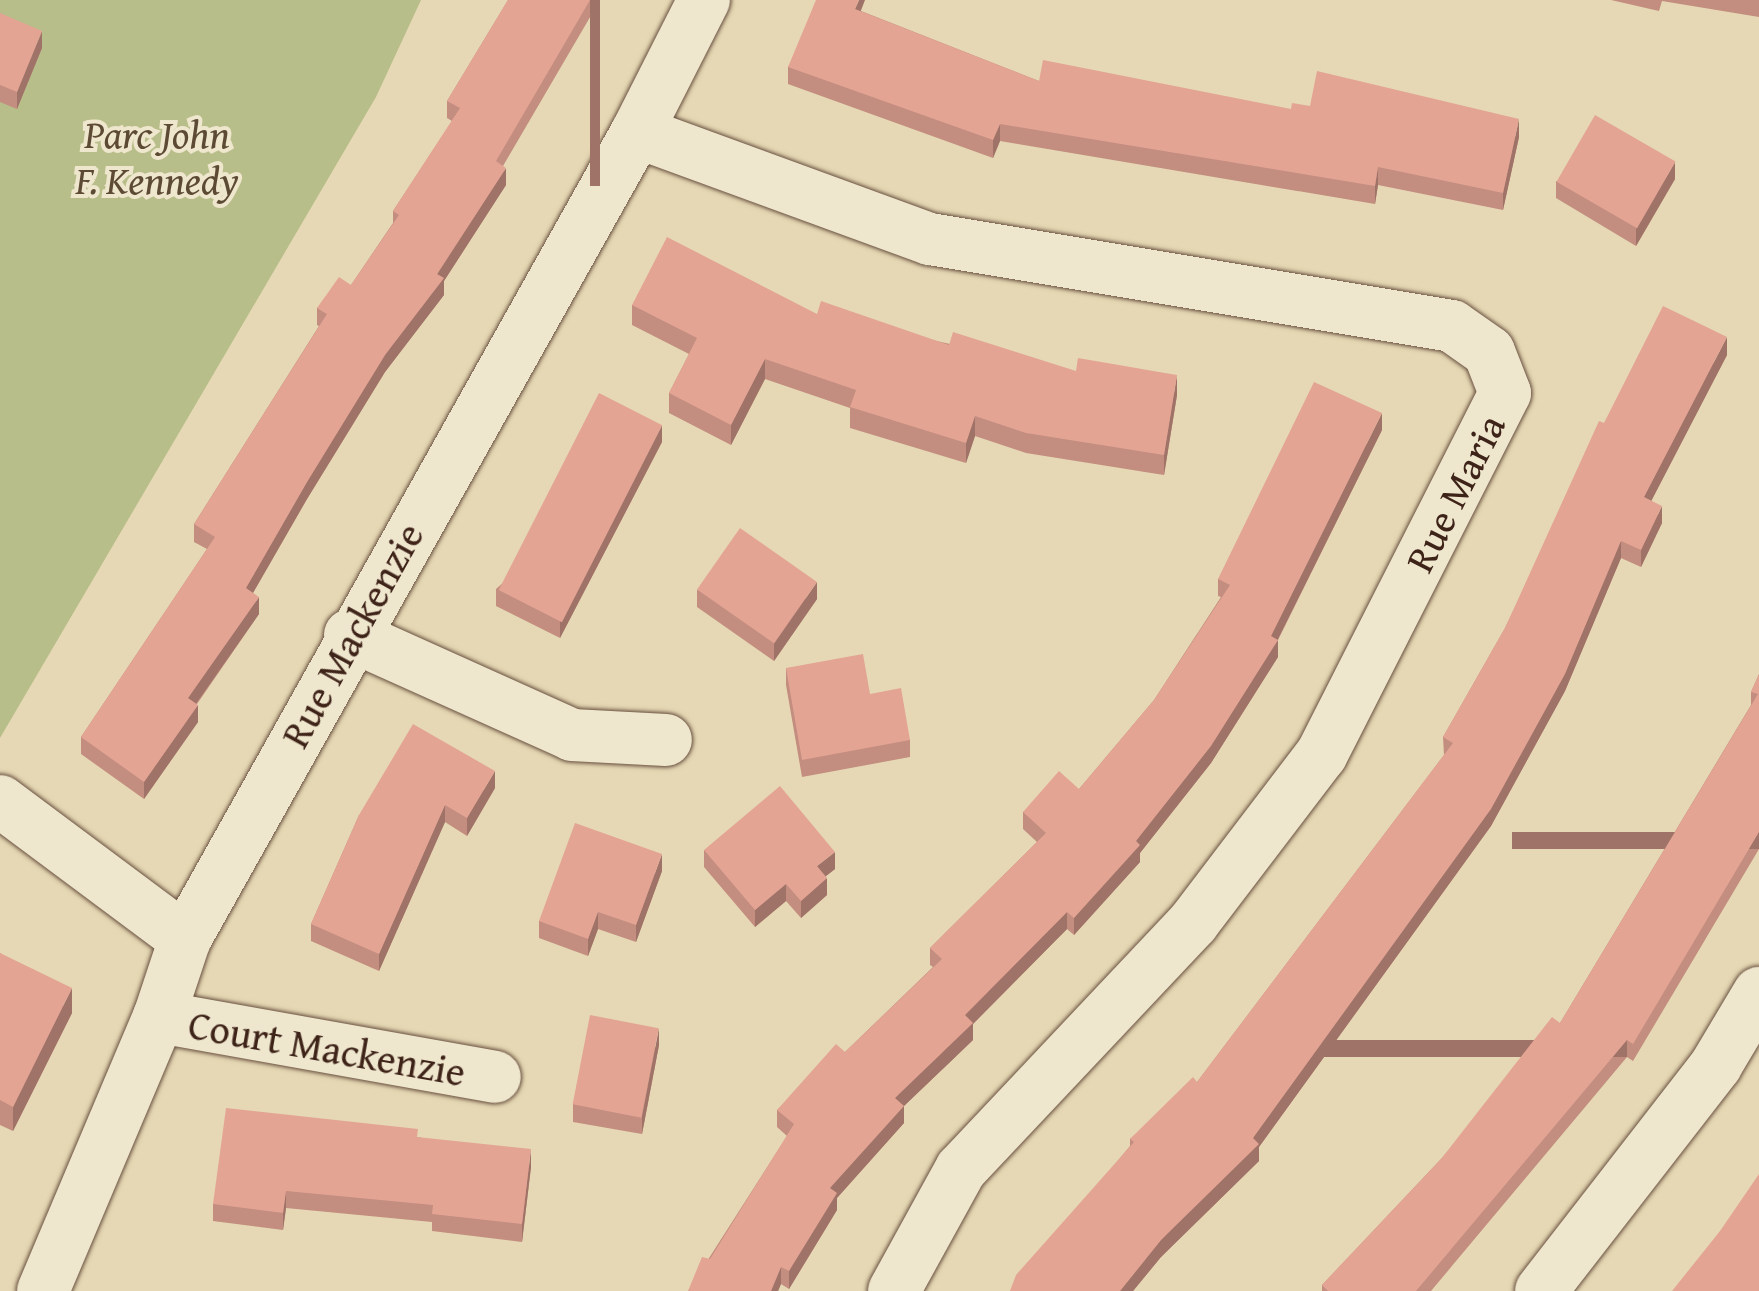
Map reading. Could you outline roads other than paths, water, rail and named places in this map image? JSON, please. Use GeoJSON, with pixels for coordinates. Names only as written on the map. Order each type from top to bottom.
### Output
{"type":"FeatureCollection","features":[{"type":"Feature","properties":{"kind":"street","name":"Rue Mackenzie"},"geometry":{"type":"LineString","coordinates":[[43,1291],[158,1017],[185,938],[350,634],[637,132],[704,0]]}},
{"type":"Feature","properties":{"kind":"street","name":"Rue Maria"},"geometry":{"type":"LineString","coordinates":[[637,132],[930,238],[1452,326],[1489,352],[1506,394],[1321,754],[1193,924],[960,1169],[894,1291]]}},
{"type":"Feature","properties":{"kind":"street"},"geometry":{"type":"LineString","coordinates":[[350,634],[572,735],[666,740]]}},
{"type":"Feature","properties":{"kind":"street"},"geometry":{"type":"LineString","coordinates":[[0,801],[185,938]]}},
{"type":"Feature","properties":{"kind":"street"},"geometry":{"type":"LineString","coordinates":[[1541,1291],[1716,1065],[1759,993]]}},
{"type":"Feature","properties":{"kind":"street","name":"Court Mackenzie"},"geometry":{"type":"LineString","coordinates":[[158,1017],[495,1077]]}},
{"type":"Feature","properties":{"kind":"park label","name":"Parc John F. Kennedy"},"geometry":{"type":"Point","coordinates":[157,157]}}]}
